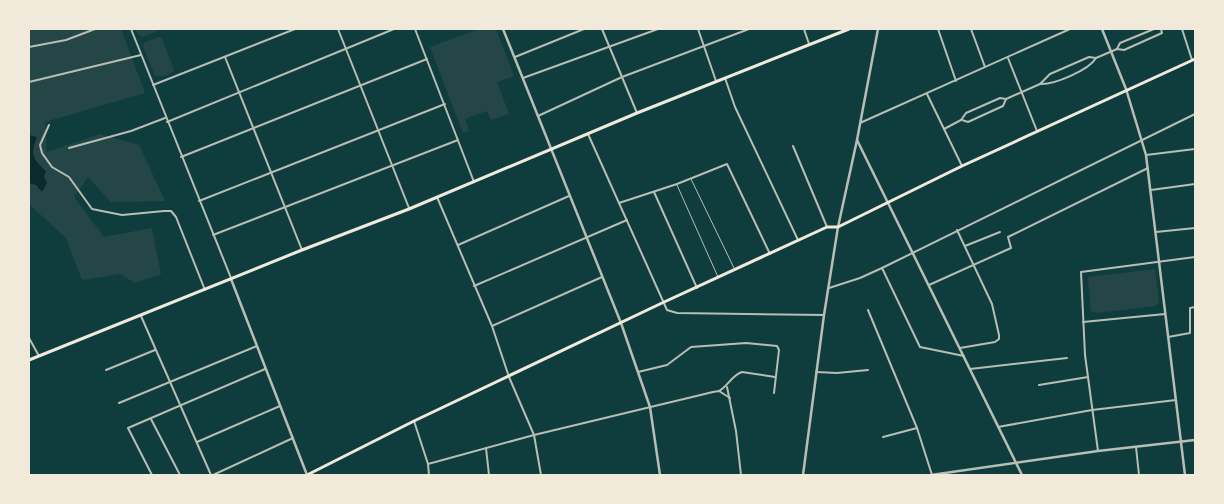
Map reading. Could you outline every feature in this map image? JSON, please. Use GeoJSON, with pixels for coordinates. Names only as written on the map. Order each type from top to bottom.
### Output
{"type":"FeatureCollection","features":[{"type":"Feature","properties":{"kind":"main road"},"geometry":{"type":"LineString","coordinates":[[29,360],[206,290],[302,250],[409,209],[637,113],[849,29]]}},
{"type":"Feature","properties":{"kind":"main road"},"geometry":{"type":"LineString","coordinates":[[307,475],[414,421],[662,303],[828,227],[838,227],[962,166],[1126,89],[1194,60]]}},
{"type":"Feature","properties":{"kind":"street"},"geometry":{"type":"LineString","coordinates":[[29,47],[66,40],[95,29]]}},
{"type":"Feature","properties":{"kind":"street"},"geometry":{"type":"LineString","coordinates":[[131,29],[165,118],[231,279],[307,475]]}},
{"type":"Feature","properties":{"kind":"street"},"geometry":{"type":"LineString","coordinates":[[153,85],[295,29]]}},
{"type":"Feature","properties":{"kind":"street"},"geometry":{"type":"LineString","coordinates":[[338,29],[409,209]]}},
{"type":"Feature","properties":{"kind":"street"},"geometry":{"type":"LineString","coordinates":[[167,122],[394,29]]}},
{"type":"Feature","properties":{"kind":"street"},"geometry":{"type":"LineString","coordinates":[[414,29],[445,104],[474,182]]}},
{"type":"Feature","properties":{"kind":"street"},"geometry":{"type":"LineString","coordinates":[[503,29],[621,323],[650,407],[660,475]]}},
{"type":"Feature","properties":{"kind":"street"},"geometry":{"type":"LineString","coordinates":[[515,57],[584,29]]}},
{"type":"Feature","properties":{"kind":"street"},"geometry":{"type":"LineString","coordinates":[[602,29],[637,113]]}},
{"type":"Feature","properties":{"kind":"street"},"geometry":{"type":"LineString","coordinates":[[523,78],[658,29]]}},
{"type":"Feature","properties":{"kind":"street"},"geometry":{"type":"LineString","coordinates":[[698,29],[716,81]]}},
{"type":"Feature","properties":{"kind":"street"},"geometry":{"type":"LineString","coordinates":[[538,116],[622,77],[749,29]]}},
{"type":"Feature","properties":{"kind":"street"},"geometry":{"type":"LineString","coordinates":[[804,29],[809,44]]}},
{"type":"Feature","properties":{"kind":"street"},"geometry":{"type":"LineString","coordinates":[[803,475],[824,315],[838,227],[857,140],[878,29]]}},
{"type":"Feature","properties":{"kind":"street"},"geometry":{"type":"LineString","coordinates":[[938,29],[956,81]]}},
{"type":"Feature","properties":{"kind":"street"},"geometry":{"type":"LineString","coordinates":[[971,29],[985,68]]}},
{"type":"Feature","properties":{"kind":"street"},"geometry":{"type":"LineString","coordinates":[[860,123],[1070,29]]}},
{"type":"Feature","properties":{"kind":"street"},"geometry":{"type":"LineString","coordinates":[[1102,29],[1126,89],[1146,155],[1185,475]]}},
{"type":"Feature","properties":{"kind":"street"},"geometry":{"type":"LineString","coordinates":[[1117,49],[1120,43],[1154,29]]}},
{"type":"Feature","properties":{"kind":"street"},"geometry":{"type":"LineString","coordinates":[[1040,84],[1050,74],[1089,57],[1096,58],[1117,49],[1124,50],[1162,33],[1160,29]]}},
{"type":"Feature","properties":{"kind":"street"},"geometry":{"type":"LineString","coordinates":[[1182,29],[1194,60]]}},
{"type":"Feature","properties":{"kind":"street"},"geometry":{"type":"LineString","coordinates":[[29,82],[141,55]]}},
{"type":"Feature","properties":{"kind":"street"},"geometry":{"type":"LineString","coordinates":[[225,57],[302,250]]}},
{"type":"Feature","properties":{"kind":"street"},"geometry":{"type":"LineString","coordinates":[[1008,58],[1037,131]]}},
{"type":"Feature","properties":{"kind":"street"},"geometry":{"type":"LineString","coordinates":[[944,128],[961,120],[966,113],[1000,98],[1006,99],[1040,84],[1054,83],[1092,64],[1096,58]]}},
{"type":"Feature","properties":{"kind":"street"},"geometry":{"type":"LineString","coordinates":[[181,157],[427,59]]}},
{"type":"Feature","properties":{"kind":"street"},"geometry":{"type":"LineString","coordinates":[[725,78],[735,107],[798,240]]}},
{"type":"Feature","properties":{"kind":"street"},"geometry":{"type":"LineString","coordinates":[[927,94],[962,166]]}},
{"type":"Feature","properties":{"kind":"street"},"geometry":{"type":"LineString","coordinates":[[961,120],[968,122],[982,116],[1003,106],[1006,99]]}},
{"type":"Feature","properties":{"kind":"street"},"geometry":{"type":"LineString","coordinates":[[199,201],[445,104]]}},
{"type":"Feature","properties":{"kind":"street"},"geometry":{"type":"LineString","coordinates":[[828,288],[860,278],[912,254],[957,230],[1195,114]]}},
{"type":"Feature","properties":{"kind":"street"},"geometry":{"type":"LineString","coordinates":[[69,148],[131,131],[165,118]]}},
{"type":"Feature","properties":{"kind":"street"},"geometry":{"type":"LineString","coordinates":[[49,125],[40,145],[42,153],[52,167],[69,176],[92,208],[122,215],[164,210],[171,211],[176,216],[206,290]]}},
{"type":"Feature","properties":{"kind":"street"},"geometry":{"type":"LineString","coordinates":[[588,134],[666,310],[677,313],[824,315]]}},
{"type":"Feature","properties":{"kind":"street"},"geometry":{"type":"LineString","coordinates":[[213,235],[458,140]]}},
{"type":"Feature","properties":{"kind":"street"},"geometry":{"type":"LineString","coordinates":[[857,140],[912,254],[965,356],[1022,475]]}},
{"type":"Feature","properties":{"kind":"street"},"geometry":{"type":"LineString","coordinates":[[793,146],[828,227]]}},
{"type":"Feature","properties":{"kind":"street"},"geometry":{"type":"LineString","coordinates":[[1146,155],[1195,149]]}},
{"type":"Feature","properties":{"kind":"street"},"geometry":{"type":"LineString","coordinates":[[619,203],[677,184],[727,164],[770,254]]}},
{"type":"Feature","properties":{"kind":"street"},"geometry":{"type":"LineString","coordinates":[[928,286],[1010,248],[1008,237],[1148,168]]}},
{"type":"Feature","properties":{"kind":"street"},"geometry":{"type":"LineString","coordinates":[[1150,190],[1195,184]]}},
{"type":"Feature","properties":{"kind":"street"},"geometry":{"type":"LineString","coordinates":[[654,192],[697,288]]}},
{"type":"Feature","properties":{"kind":"street"},"geometry":{"type":"LineString","coordinates":[[458,245],[569,196]]}},
{"type":"Feature","properties":{"kind":"street"},"geometry":{"type":"LineString","coordinates":[[437,197],[492,326],[509,377],[534,435],[541,475]]}},
{"type":"Feature","properties":{"kind":"street"},"geometry":{"type":"LineString","coordinates":[[474,286],[627,220]]}},
{"type":"Feature","properties":{"kind":"street"},"geometry":{"type":"LineString","coordinates":[[1156,232],[1195,228]]}},
{"type":"Feature","properties":{"kind":"street"},"geometry":{"type":"LineString","coordinates":[[957,230],[992,304],[1000,335],[998,340],[995,342],[960,348]]}},
{"type":"Feature","properties":{"kind":"street"},"geometry":{"type":"LineString","coordinates":[[965,246],[1000,232]]}},
{"type":"Feature","properties":{"kind":"street"},"geometry":{"type":"LineString","coordinates":[[1098,451],[1088,377],[1083,322],[1081,272],[1195,257]]}},
{"type":"Feature","properties":{"kind":"street"},"geometry":{"type":"LineString","coordinates":[[882,268],[920,347],[965,356]]}},
{"type":"Feature","properties":{"kind":"street"},"geometry":{"type":"LineString","coordinates":[[492,326],[602,276]]}},
{"type":"Feature","properties":{"kind":"street"},"geometry":{"type":"LineString","coordinates":[[1168,337],[1190,333],[1190,308],[1195,307]]}},
{"type":"Feature","properties":{"kind":"street"},"geometry":{"type":"LineString","coordinates":[[868,310],[917,428],[931,475],[1098,451],[1195,440]]}},
{"type":"Feature","properties":{"kind":"street"},"geometry":{"type":"LineString","coordinates":[[1083,322],[1165,314]]}},
{"type":"Feature","properties":{"kind":"street"},"geometry":{"type":"LineString","coordinates":[[141,316],[169,383],[212,475],[293,438]]}},
{"type":"Feature","properties":{"kind":"street"},"geometry":{"type":"LineString","coordinates":[[29,338],[39,356]]}},
{"type":"Feature","properties":{"kind":"street"},"geometry":{"type":"LineString","coordinates":[[638,372],[675,361],[691,347],[755,343],[775,346],[778,348],[774,393]]}},
{"type":"Feature","properties":{"kind":"street"},"geometry":{"type":"LineString","coordinates":[[118,403],[256,346]]}},
{"type":"Feature","properties":{"kind":"street"},"geometry":{"type":"LineString","coordinates":[[106,370],[155,350]]}},
{"type":"Feature","properties":{"kind":"street"},"geometry":{"type":"LineString","coordinates":[[970,369],[1067,358]]}},
{"type":"Feature","properties":{"kind":"street"},"geometry":{"type":"LineString","coordinates":[[152,475],[128,428],[265,369]]}},
{"type":"Feature","properties":{"kind":"street"},"geometry":{"type":"LineString","coordinates":[[816,372],[838,373],[868,370]]}},
{"type":"Feature","properties":{"kind":"street"},"geometry":{"type":"LineString","coordinates":[[428,464],[534,435],[719,391],[727,387],[733,377],[742,372],[776,377]]}},
{"type":"Feature","properties":{"kind":"street"},"geometry":{"type":"LineString","coordinates":[[1038,385],[1088,377]]}},
{"type":"Feature","properties":{"kind":"street"},"geometry":{"type":"LineString","coordinates":[[727,387],[730,398],[741,475]]}},
{"type":"Feature","properties":{"kind":"street"},"geometry":{"type":"LineString","coordinates":[[719,391],[730,398]]}},
{"type":"Feature","properties":{"kind":"street"},"geometry":{"type":"LineString","coordinates":[[998,427],[1092,410],[1176,400]]}},
{"type":"Feature","properties":{"kind":"street"},"geometry":{"type":"LineString","coordinates":[[197,442],[280,406]]}},
{"type":"Feature","properties":{"kind":"street"},"geometry":{"type":"LineString","coordinates":[[151,419],[180,475]]}},
{"type":"Feature","properties":{"kind":"street"},"geometry":{"type":"LineString","coordinates":[[414,421],[428,464],[429,475]]}},
{"type":"Feature","properties":{"kind":"street"},"geometry":{"type":"LineString","coordinates":[[883,437],[917,428]]}},
{"type":"Feature","properties":{"kind":"street"},"geometry":{"type":"LineString","coordinates":[[1136,447],[1139,475]]}},
{"type":"Feature","properties":{"kind":"street"},"geometry":{"type":"LineString","coordinates":[[486,448],[489,475]]}},
{"type":"Feature","properties":{"kind":"lane"},"geometry":{"type":"LineString","coordinates":[[691,178],[735,270]]}},
{"type":"Feature","properties":{"kind":"lane"},"geometry":{"type":"LineString","coordinates":[[677,184],[718,277]]}},
{"type":"Feature","properties":{"kind":"shaded area"},"geometry":{"type":"Polygon","coordinates":[[[29,29],[121,29],[145,93],[45,122],[47,152],[100,134],[139,145],[165,201],[111,202],[88,177],[74,197],[104,237],[152,228],[161,274],[135,283],[120,274],[82,280],[66,238],[29,204],[29,29]]]}},
{"type":"Feature","properties":{"kind":"shaded area"},"geometry":{"type":"Polygon","coordinates":[[[135,29],[157,29],[156,32],[142,37],[135,29]]]}},
{"type":"Feature","properties":{"kind":"shaded area"},"geometry":{"type":"Polygon","coordinates":[[[479,29],[496,29],[514,76],[497,82],[509,114],[491,120],[487,111],[465,119],[469,131],[463,133],[430,47],[479,29]]]}},
{"type":"Feature","properties":{"kind":"shaded area"},"geometry":{"type":"Polygon","coordinates":[[[159,37],[162,39],[174,70],[165,76],[155,76],[143,46],[145,42],[159,37]]]}},
{"type":"Feature","properties":{"kind":"shaded area"},"geometry":{"type":"Polygon","coordinates":[[[29,135],[37,137],[33,148],[34,156],[38,163],[46,171],[44,177],[47,183],[42,192],[36,185],[29,183],[29,135]]]}},
{"type":"Feature","properties":{"kind":"shaded area"},"geometry":{"type":"Polygon","coordinates":[[[1155,269],[1159,302],[1156,306],[1096,313],[1091,311],[1088,277],[1155,269]]]}}]}
